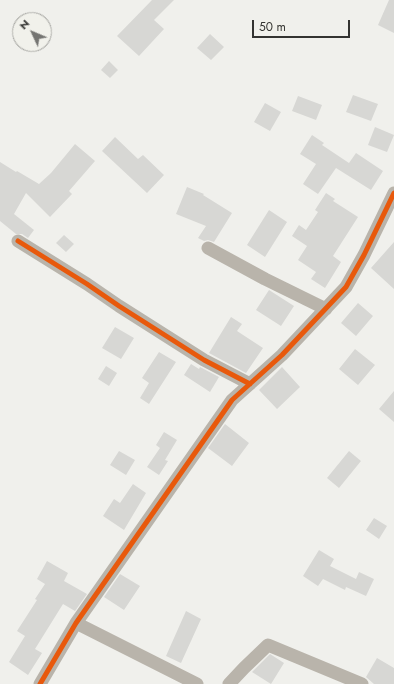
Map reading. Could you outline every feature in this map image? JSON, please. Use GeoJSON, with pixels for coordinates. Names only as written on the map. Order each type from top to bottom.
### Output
{"type":"FeatureCollection","features":[{"type":"Feature","properties":{"kind":"street"},"geometry":{"type":"LineString","coordinates":[[40,684],[76,623],[232,400],[282,355],[346,287],[364,255],[394,193]]}},
{"type":"Feature","properties":{"kind":"street"},"geometry":{"type":"LineString","coordinates":[[18,241],[204,360],[250,384]]}},
{"type":"Feature","properties":{"kind":"street"},"geometry":{"type":"LineString","coordinates":[[208,248],[265,279],[326,309]]}},
{"type":"Feature","properties":{"kind":"street"},"geometry":{"type":"LineString","coordinates":[[76,623],[196,684]]}},
{"type":"Feature","properties":{"kind":"street"},"geometry":{"type":"LineString","coordinates":[[229,684],[268,645],[362,684]]}},
{"type":"Feature","properties":{"kind":"building"},"geometry":{"type":"Polygon","coordinates":[[[152,0],[174,0],[154,20],[164,29],[139,56],[117,36],[152,0]]]}},
{"type":"Feature","properties":{"kind":"building"},"geometry":{"type":"Polygon","coordinates":[[[389,0],[394,0],[394,33],[378,25],[389,0]]]}},
{"type":"Feature","properties":{"kind":"building"},"geometry":{"type":"Polygon","coordinates":[[[210,34],[224,47],[211,60],[197,48],[210,34]]]}},
{"type":"Feature","properties":{"kind":"building"},"geometry":{"type":"Polygon","coordinates":[[[109,61],[118,70],[110,78],[101,70],[109,61]]]}},
{"type":"Feature","properties":{"kind":"building"},"geometry":{"type":"Polygon","coordinates":[[[353,95],[378,104],[371,121],[346,112],[353,95]]]}},
{"type":"Feature","properties":{"kind":"building"},"geometry":{"type":"Polygon","coordinates":[[[298,96],[322,105],[316,120],[292,111],[298,96]]]}},
{"type":"Feature","properties":{"kind":"building"},"geometry":{"type":"Polygon","coordinates":[[[265,103],[281,112],[270,131],[254,122],[265,103]]]}},
{"type":"Feature","properties":{"kind":"building"},"geometry":{"type":"Polygon","coordinates":[[[375,127],[394,135],[387,152],[368,145],[375,127]]]}},
{"type":"Feature","properties":{"kind":"building"},"geometry":{"type":"Polygon","coordinates":[[[312,135],[324,143],[322,145],[349,163],[356,153],[383,171],[371,190],[336,168],[318,194],[303,184],[316,164],[300,154],[312,135]]]}},
{"type":"Feature","properties":{"kind":"building"},"geometry":{"type":"Polygon","coordinates":[[[115,137],[138,159],[143,155],[164,175],[147,193],[102,151],[115,137]]]}},
{"type":"Feature","properties":{"kind":"building"},"geometry":{"type":"Polygon","coordinates":[[[75,144],[95,161],[69,191],[72,194],[50,217],[26,193],[14,214],[34,230],[28,238],[22,234],[16,234],[0,221],[0,162],[39,184],[51,173],[75,144]]]}},
{"type":"Feature","properties":{"kind":"building"},"geometry":{"type":"Polygon","coordinates":[[[187,187],[204,194],[203,195],[232,213],[214,242],[208,240],[204,241],[198,238],[206,226],[176,214],[187,187]]]}},
{"type":"Feature","properties":{"kind":"building"},"geometry":{"type":"Polygon","coordinates":[[[326,193],[335,199],[333,201],[358,217],[333,256],[341,262],[325,288],[311,279],[316,272],[298,260],[307,246],[292,236],[299,225],[306,230],[318,212],[315,210],[326,193]]]}},
{"type":"Feature","properties":{"kind":"building"},"geometry":{"type":"Polygon","coordinates":[[[269,210],[287,222],[265,257],[247,245],[269,210]]]}},
{"type":"Feature","properties":{"kind":"building"},"geometry":{"type":"Polygon","coordinates":[[[64,235],[74,244],[66,252],[56,243],[64,235]]]}},
{"type":"Feature","properties":{"kind":"building"},"geometry":{"type":"Polygon","coordinates":[[[394,242],[394,289],[371,268],[394,242]]]}},
{"type":"Feature","properties":{"kind":"building"},"geometry":{"type":"Polygon","coordinates":[[[269,290],[294,306],[281,326],[256,310],[269,290]]]}},
{"type":"Feature","properties":{"kind":"building"},"geometry":{"type":"Polygon","coordinates":[[[358,303],[373,316],[356,336],[341,323],[358,303]]]}},
{"type":"Feature","properties":{"kind":"building"},"geometry":{"type":"Polygon","coordinates":[[[231,317],[242,324],[237,331],[263,348],[246,373],[209,353],[231,317]]]}},
{"type":"Feature","properties":{"kind":"building"},"geometry":{"type":"Polygon","coordinates":[[[115,327],[134,338],[121,359],[102,348],[115,327]]]}},
{"type":"Feature","properties":{"kind":"building"},"geometry":{"type":"Polygon","coordinates":[[[355,349],[375,365],[358,385],[339,369],[355,349]]]}},
{"type":"Feature","properties":{"kind":"building"},"geometry":{"type":"Polygon","coordinates":[[[159,352],[176,362],[149,404],[140,398],[149,383],[142,378],[159,352]]]}},
{"type":"Feature","properties":{"kind":"building"},"geometry":{"type":"Polygon","coordinates":[[[191,364],[219,377],[210,392],[184,375],[191,364]]]}},
{"type":"Feature","properties":{"kind":"building"},"geometry":{"type":"Polygon","coordinates":[[[106,366],[117,373],[109,386],[98,379],[106,366]]]}},
{"type":"Feature","properties":{"kind":"building"},"geometry":{"type":"Polygon","coordinates":[[[282,367],[300,387],[277,409],[259,390],[282,367]]]}},
{"type":"Feature","properties":{"kind":"building"},"geometry":{"type":"Polygon","coordinates":[[[394,391],[394,422],[379,409],[394,391]]]}},
{"type":"Feature","properties":{"kind":"building"},"geometry":{"type":"Polygon","coordinates":[[[225,424],[249,443],[232,466],[208,448],[225,424]]]}},
{"type":"Feature","properties":{"kind":"building"},"geometry":{"type":"Polygon","coordinates":[[[164,432],[177,440],[165,460],[168,461],[159,475],[147,467],[160,448],[156,445],[164,432]]]}},
{"type":"Feature","properties":{"kind":"building"},"geometry":{"type":"Polygon","coordinates":[[[119,451],[135,460],[126,475],[110,465],[119,451]]]}},
{"type":"Feature","properties":{"kind":"building"},"geometry":{"type":"Polygon","coordinates":[[[349,451],[361,461],[339,488],[327,478],[349,451]]]}},
{"type":"Feature","properties":{"kind":"building"},"geometry":{"type":"Polygon","coordinates":[[[133,484],[146,493],[124,530],[103,516],[114,499],[120,503],[133,484]]]}},
{"type":"Feature","properties":{"kind":"building"},"geometry":{"type":"Polygon","coordinates":[[[374,518],[387,526],[379,539],[366,530],[374,518]]]}},
{"type":"Feature","properties":{"kind":"building"},"geometry":{"type":"Polygon","coordinates":[[[319,550],[334,559],[330,566],[356,579],[359,572],[374,579],[366,596],[346,587],[345,590],[323,579],[318,586],[303,576],[319,550]]]}},
{"type":"Feature","properties":{"kind":"building"},"geometry":{"type":"Polygon","coordinates":[[[47,561],[68,573],[64,581],[87,594],[75,611],[63,604],[35,649],[42,653],[28,675],[9,662],[25,636],[17,631],[37,600],[35,599],[45,584],[37,579],[47,561]]]}},
{"type":"Feature","properties":{"kind":"building"},"geometry":{"type":"Polygon","coordinates":[[[120,574],[140,586],[124,610],[104,597],[120,574]]]}},
{"type":"Feature","properties":{"kind":"building"},"geometry":{"type":"Polygon","coordinates":[[[186,611],[201,619],[181,663],[166,656],[186,611]]]}},
{"type":"Feature","properties":{"kind":"building"},"geometry":{"type":"Polygon","coordinates":[[[270,654],[284,663],[271,684],[252,672],[270,654]]]}},
{"type":"Feature","properties":{"kind":"building"},"geometry":{"type":"Polygon","coordinates":[[[377,658],[394,668],[394,684],[374,684],[366,677],[377,658]]]}},
{"type":"Feature","properties":{"kind":"cycle path"},"geometry":{"type":"LineString","coordinates":[[40,684],[76,623],[232,400],[282,355],[346,287],[364,255],[394,193]]}},
{"type":"Feature","properties":{"kind":"cycle path"},"geometry":{"type":"LineString","coordinates":[[18,241],[204,360],[250,384]]}}]}
